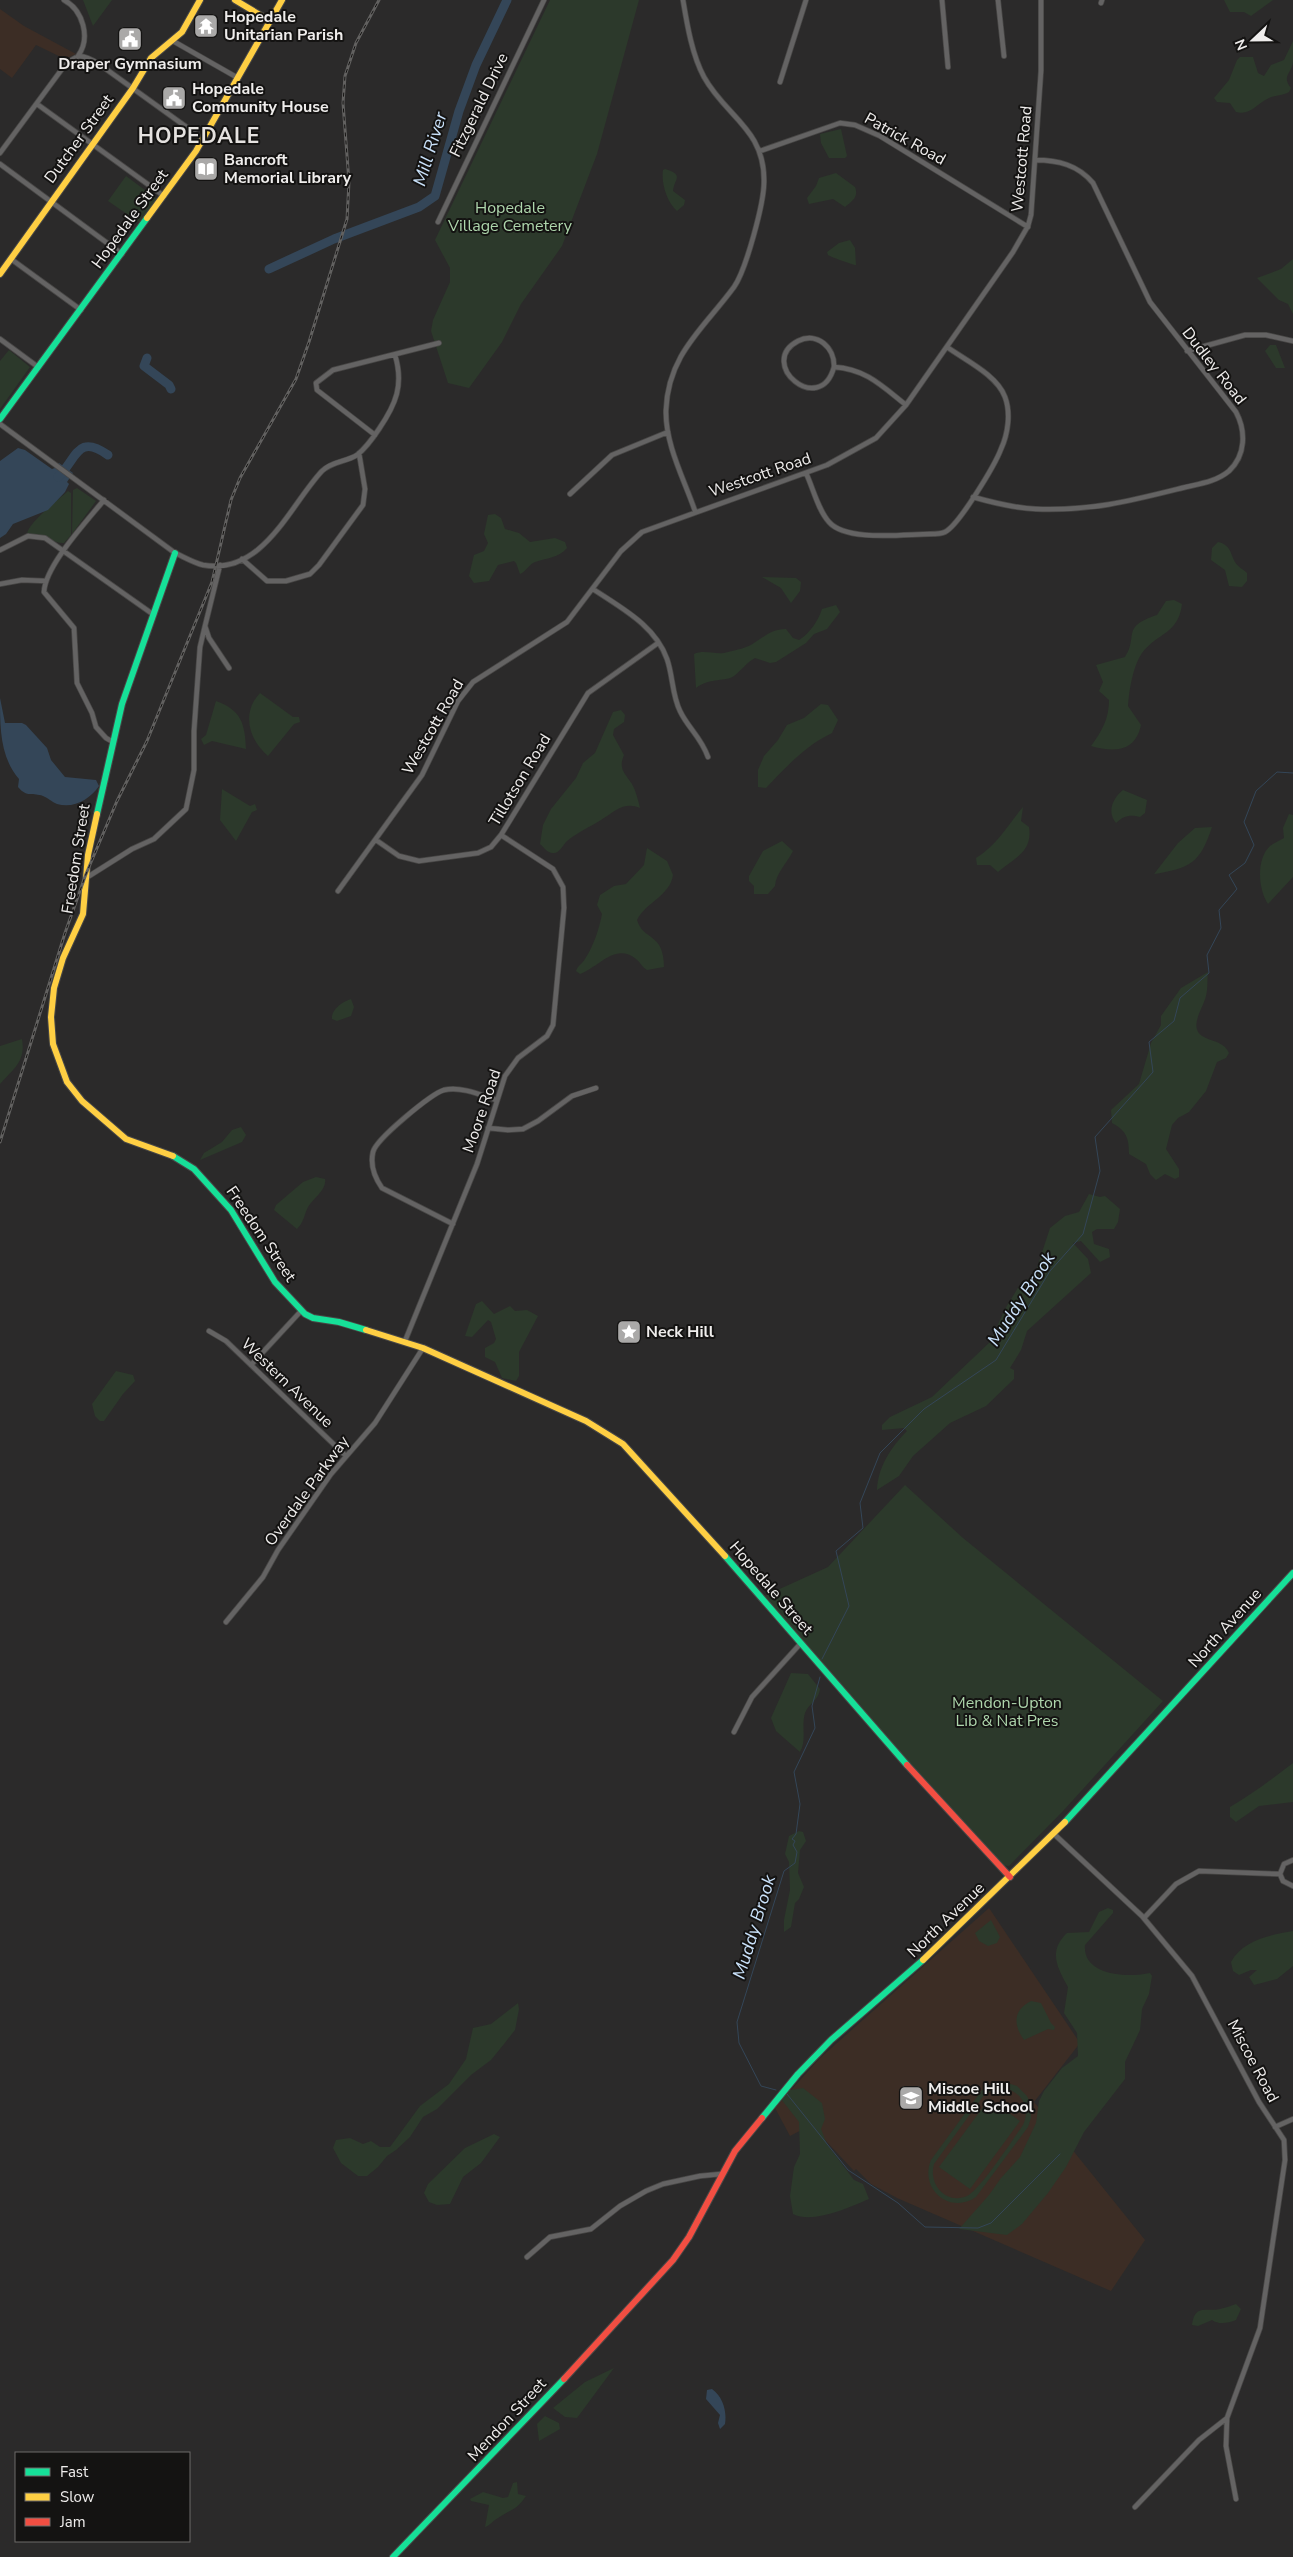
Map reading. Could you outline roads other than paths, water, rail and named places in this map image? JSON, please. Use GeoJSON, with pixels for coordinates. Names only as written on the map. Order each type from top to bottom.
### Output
{"type":"FeatureCollection","features":[{"type":"Feature","properties":{"kind":"street"},"geometry":{"type":"LineString","coordinates":[[64,0],[76,8],[82,22],[84,41],[78,56]]}},
{"type":"Feature","properties":{"kind":"street","name":"Dutcher Street"},"geometry":{"type":"LineString","coordinates":[[0,274],[133,88],[152,57],[182,32],[200,0]]}},
{"type":"Feature","properties":{"kind":"street"},"geometry":{"type":"LineString","coordinates":[[235,0],[270,22]]}},
{"type":"Feature","properties":{"kind":"street","name":"Hopedale Street"},"geometry":{"type":"LineString","coordinates":[[0,419],[164,196],[203,138],[282,0]]}},
{"type":"Feature","properties":{"kind":"street","name":"Fitzgerald Drive"},"geometry":{"type":"LineString","coordinates":[[438,222],[544,0]]}},
{"type":"Feature","properties":{"kind":"street"},"geometry":{"type":"LineString","coordinates":[[683,0],[703,76],[752,133],[760,151],[764,178],[763,196],[742,270],[734,287],[694,334],[681,354],[669,390],[666,410],[668,432],[695,511]]}},
{"type":"Feature","properties":{"kind":"street"},"geometry":{"type":"LineString","coordinates":[[780,82],[806,0]]}},
{"type":"Feature","properties":{"kind":"street"},"geometry":{"type":"LineString","coordinates":[[942,0],[948,68]]}},
{"type":"Feature","properties":{"kind":"street"},"geometry":{"type":"LineString","coordinates":[[998,0],[1004,56]]}},
{"type":"Feature","properties":{"kind":"street","name":"Westcott Road"},"geometry":{"type":"LineString","coordinates":[[338,891],[422,775],[458,701],[468,687],[480,676],[567,622],[634,537],[661,523],[806,473],[863,447],[891,424],[906,405],[1028,226],[1041,71],[1041,0]]}},
{"type":"Feature","properties":{"kind":"street"},"geometry":{"type":"LineString","coordinates":[[173,40],[238,78]]}},
{"type":"Feature","properties":{"kind":"street"},"geometry":{"type":"LineString","coordinates":[[0,153],[70,59],[78,56],[93,60],[203,138]]}},
{"type":"Feature","properties":{"kind":"street"},"geometry":{"type":"LineString","coordinates":[[37,104],[164,196]]}},
{"type":"Feature","properties":{"kind":"street","name":"Patrick Road"},"geometry":{"type":"LineString","coordinates":[[760,151],[832,125],[855,124],[880,136],[1028,226]]}},
{"type":"Feature","properties":{"kind":"street","name":"Dudley Road"},"geometry":{"type":"LineString","coordinates":[[973,497],[999,504],[1034,509],[1104,507],[1207,482],[1224,475],[1233,467],[1241,453],[1242,426],[1236,412],[1146,295],[1093,182],[1084,173],[1069,165],[1035,160]]}},
{"type":"Feature","properties":{"kind":"street"},"geometry":{"type":"LineString","coordinates":[[0,164],[122,254]]}},
{"type":"Feature","properties":{"kind":"street"},"geometry":{"type":"LineString","coordinates":[[11,259],[81,310]]}},
{"type":"Feature","properties":{"kind":"street"},"geometry":{"type":"LineString","coordinates":[[1187,350],[1245,335],[1266,335],[1293,340]]}},
{"type":"Feature","properties":{"kind":"street"},"geometry":{"type":"LineString","coordinates":[[812,338],[822,341],[829,348],[833,357],[834,367],[830,377],[821,384],[805,387],[790,378],[786,368],[786,357],[794,344],[802,339],[812,338]]}},
{"type":"Feature","properties":{"kind":"street"},"geometry":{"type":"LineString","coordinates":[[0,339],[38,367]]}},
{"type":"Feature","properties":{"kind":"street"},"geometry":{"type":"LineString","coordinates":[[375,435],[326,399],[317,390],[316,384],[333,370],[439,343]]}},
{"type":"Feature","properties":{"kind":"street"},"geometry":{"type":"LineString","coordinates":[[806,473],[830,523],[841,531],[856,534],[945,532],[961,516],[1002,449],[1007,429],[1008,405],[1002,390],[990,378],[947,347]]}},
{"type":"Feature","properties":{"kind":"street"},"geometry":{"type":"LineString","coordinates":[[0,424],[175,553],[198,563],[220,565],[242,560],[258,549],[287,521],[324,469],[359,452],[375,435],[394,405],[399,390],[400,376],[395,355]]}},
{"type":"Feature","properties":{"kind":"street"},"geometry":{"type":"LineString","coordinates":[[834,367],[851,368],[866,374],[906,405]]}},
{"type":"Feature","properties":{"kind":"street"},"geometry":{"type":"LineString","coordinates":[[570,494],[612,456],[668,432]]}},
{"type":"Feature","properties":{"kind":"street"},"geometry":{"type":"LineString","coordinates":[[242,560],[267,581],[286,581],[310,574],[319,565],[363,505],[366,489],[359,452]]}},
{"type":"Feature","properties":{"kind":"street"},"geometry":{"type":"LineString","coordinates":[[104,500],[65,551],[46,581],[46,596],[68,618],[74,628],[77,683],[92,713],[96,727],[103,736],[112,742]]}},
{"type":"Feature","properties":{"kind":"street"},"geometry":{"type":"LineString","coordinates":[[0,550],[28,536],[37,536],[65,551],[154,615]]}},
{"type":"Feature","properties":{"kind":"street","name":"Freedom Street"},"geometry":{"type":"LineString","coordinates":[[175,553],[122,704],[112,742],[88,855],[83,914],[59,968],[52,1004],[51,1028],[54,1052],[62,1074],[82,1101],[126,1139],[140,1146],[171,1155],[194,1169],[230,1210],[275,1282],[301,1311],[312,1318],[339,1322],[405,1341],[472,1370]]}},
{"type":"Feature","properties":{"kind":"street"},"geometry":{"type":"LineString","coordinates":[[86,878],[132,849],[154,839],[186,809],[194,770],[194,731],[200,647],[220,565]]}},
{"type":"Feature","properties":{"kind":"street"},"geometry":{"type":"LineString","coordinates":[[0,584],[22,580],[46,581]]}},
{"type":"Feature","properties":{"kind":"street"},"geometry":{"type":"LineString","coordinates":[[593,589],[637,618],[658,643],[667,659],[680,712],[698,736],[708,757]]}},
{"type":"Feature","properties":{"kind":"street"},"geometry":{"type":"LineString","coordinates":[[205,626],[209,638],[229,668]]}},
{"type":"Feature","properties":{"kind":"street","name":"Tillotson Road"},"geometry":{"type":"LineString","coordinates":[[376,840],[399,856],[419,862],[478,853],[491,847],[501,835],[588,694],[658,643]]}},
{"type":"Feature","properties":{"kind":"street","name":"Moore Road"},"geometry":{"type":"LineString","coordinates":[[405,1341],[477,1164],[505,1076],[513,1064],[546,1036],[553,1025],[564,901],[561,881],[553,869],[501,835]]}},
{"type":"Feature","properties":{"kind":"street"},"geometry":{"type":"LineString","coordinates":[[488,1128],[523,1129],[538,1121],[572,1096],[596,1088]]}},
{"type":"Feature","properties":{"kind":"street"},"geometry":{"type":"LineString","coordinates":[[453,1224],[382,1188],[372,1165],[374,1148],[392,1130],[443,1091],[466,1091],[496,1100]]}},
{"type":"Feature","properties":{"kind":"street"},"geometry":{"type":"LineString","coordinates":[[251,1365],[301,1311]]}},
{"type":"Feature","properties":{"kind":"street","name":"Western Avenue"},"geometry":{"type":"LineString","coordinates":[[209,1331],[226,1341],[346,1456]]}},
{"type":"Feature","properties":{"kind":"street","name":"Overdale Parkway"},"geometry":{"type":"LineString","coordinates":[[226,1622],[264,1577],[282,1544],[346,1456],[383,1412],[423,1348]]}},
{"type":"Feature","properties":{"kind":"street","name":"Hopedale Street"},"geometry":{"type":"LineString","coordinates":[[472,1370],[586,1421],[623,1444],[922,1782],[1010,1877]]}},
{"type":"Feature","properties":{"kind":"street","name":"North Avenue"},"geometry":{"type":"LineString","coordinates":[[639,2298],[683,2246],[721,2174],[745,2136],[811,2060],[912,1971],[1054,1834],[1293,1573]]}},
{"type":"Feature","properties":{"kind":"street"},"geometry":{"type":"LineString","coordinates":[[734,1732],[752,1697],[801,1643]]}},
{"type":"Feature","properties":{"kind":"street","name":"Miscoe Road"},"geometry":{"type":"LineString","coordinates":[[1054,1834],[1144,1918],[1175,1953],[1201,1988],[1259,2102],[1285,2143],[1285,2160],[1265,2304],[1256,2342],[1227,2418],[1226,2446],[1236,2499]]}},
{"type":"Feature","properties":{"kind":"street"},"geometry":{"type":"LineString","coordinates":[[1293,1860],[1284,1864],[1280,1874],[1283,1881],[1293,1886]]}},
{"type":"Feature","properties":{"kind":"street"},"geometry":{"type":"LineString","coordinates":[[1144,1918],[1176,1884],[1199,1871],[1280,1874]]}},
{"type":"Feature","properties":{"kind":"street"},"geometry":{"type":"LineString","coordinates":[[1275,2126],[1293,2119]]}},
{"type":"Feature","properties":{"kind":"street"},"geometry":{"type":"LineString","coordinates":[[527,2257],[550,2237],[591,2229],[620,2206],[646,2191],[663,2184],[700,2176],[721,2174]]}},
{"type":"Feature","properties":{"kind":"street","name":"Mendon Street"},"geometry":{"type":"LineString","coordinates":[[393,2557],[491,2457],[639,2298]]}},
{"type":"Feature","properties":{"kind":"street"},"geometry":{"type":"LineString","coordinates":[[1135,2507],[1199,2440],[1227,2418]]}},
{"type":"Feature","properties":{"kind":"water"},"geometry":{"type":"Polygon","coordinates":[[[18,448],[25,450],[52,469],[59,463],[73,473],[67,482],[69,484],[65,492],[48,510],[13,524],[6,534],[0,538],[0,461],[18,448]]]}},
{"type":"Feature","properties":{"kind":"water"},"geometry":{"type":"Polygon","coordinates":[[[0,698],[5,723],[22,723],[26,725],[47,748],[51,760],[65,777],[96,780],[99,786],[91,795],[81,802],[63,805],[57,804],[43,796],[27,794],[18,787],[19,779],[8,761],[2,741],[0,698]]]}},
{"type":"Feature","properties":{"kind":"water"},"geometry":{"type":"Polygon","coordinates":[[[712,2389],[719,2396],[725,2409],[725,2424],[720,2429],[718,2423],[720,2415],[706,2399],[707,2390],[712,2389]]]}},
{"type":"Feature","properties":{"kind":"waterway","name":"Mill River"},"geometry":{"type":"LineString","coordinates":[[269,269],[334,239],[419,207],[435,196],[459,111],[476,65],[507,0]]}},
{"type":"Feature","properties":{"kind":"waterway","name":"Mill River"},"geometry":{"type":"LineString","coordinates":[[147,358],[144,366],[169,385],[171,389]]}},
{"type":"Feature","properties":{"kind":"waterway","name":"Mill River"},"geometry":{"type":"LineString","coordinates":[[58,477],[78,451],[84,448],[98,449],[108,455]]}},
{"type":"Feature","properties":{"kind":"waterway","name":"Muddy Brook"},"geometry":{"type":"LineString","coordinates":[[822,1659],[849,1606],[836,1551],[863,1528],[860,1503],[880,1453],[924,1409],[996,1360],[1050,1271],[1083,1234],[1100,1171],[1095,1137],[1153,1072],[1149,1042],[1174,1021],[1180,998],[1209,973],[1207,955],[1221,928],[1219,910],[1237,889],[1229,875],[1245,863],[1254,845],[1244,822],[1256,791],[1277,772],[1293,773]]}},
{"type":"Feature","properties":{"kind":"waterway","name":"Muddy Brook"},"geometry":{"type":"LineString","coordinates":[[776,2090],[761,2086],[739,2043],[737,2022],[784,1871],[795,1863],[797,1852],[793,1845],[795,1841],[792,1839],[796,1834],[800,1804],[794,1772],[815,1728],[812,1706],[820,1677]]}},
{"type":"Feature","properties":{"kind":"waterway","name":"Muddy Brook"},"geometry":{"type":"LineString","coordinates":[[787,2094],[848,2170],[898,2203],[925,2227],[978,2228],[991,2223],[1060,2154]]}},
{"type":"Feature","properties":{"kind":"railway"},"geometry":{"type":"LineString","coordinates":[[0,1142],[65,933],[86,874],[117,801],[147,741],[212,582],[231,500],[240,478],[296,379],[309,342],[347,219],[349,182],[343,103],[345,76],[356,43],[379,0]]}},
{"type":"Feature","properties":{"kind":"place","name":"Hopedale Unitarian Parish"},"geometry":{"type":"Point","coordinates":[206,26]}},
{"type":"Feature","properties":{"kind":"place","name":"Draper Gymnasium"},"geometry":{"type":"Point","coordinates":[130,39]}},
{"type":"Feature","properties":{"kind":"place","name":"Hopedale Community House"},"geometry":{"type":"Point","coordinates":[174,98]}},
{"type":"Feature","properties":{"kind":"place","name":"Bancroft Memorial Library"},"geometry":{"type":"Point","coordinates":[206,169]}},
{"type":"Feature","properties":{"kind":"place","name":"Neck Hill"},"geometry":{"type":"Point","coordinates":[629,1332]}},
{"type":"Feature","properties":{"kind":"place","name":"Miscoe Hill Middle School"},"geometry":{"type":"Point","coordinates":[911,2098]}},
{"type":"Feature","properties":{"kind":"district","name":"HOPEDALE"},"geometry":{"type":"Point","coordinates":[199,136]}},
{"type":"Feature","properties":{"kind":"park label","name":"Hopedale Village Cemetery"},"geometry":{"type":"Point","coordinates":[510,217]}},
{"type":"Feature","properties":{"kind":"park label","name":"Mendon-Upton Lib & Nat Pres"},"geometry":{"type":"Point","coordinates":[1007,1712]}}]}
